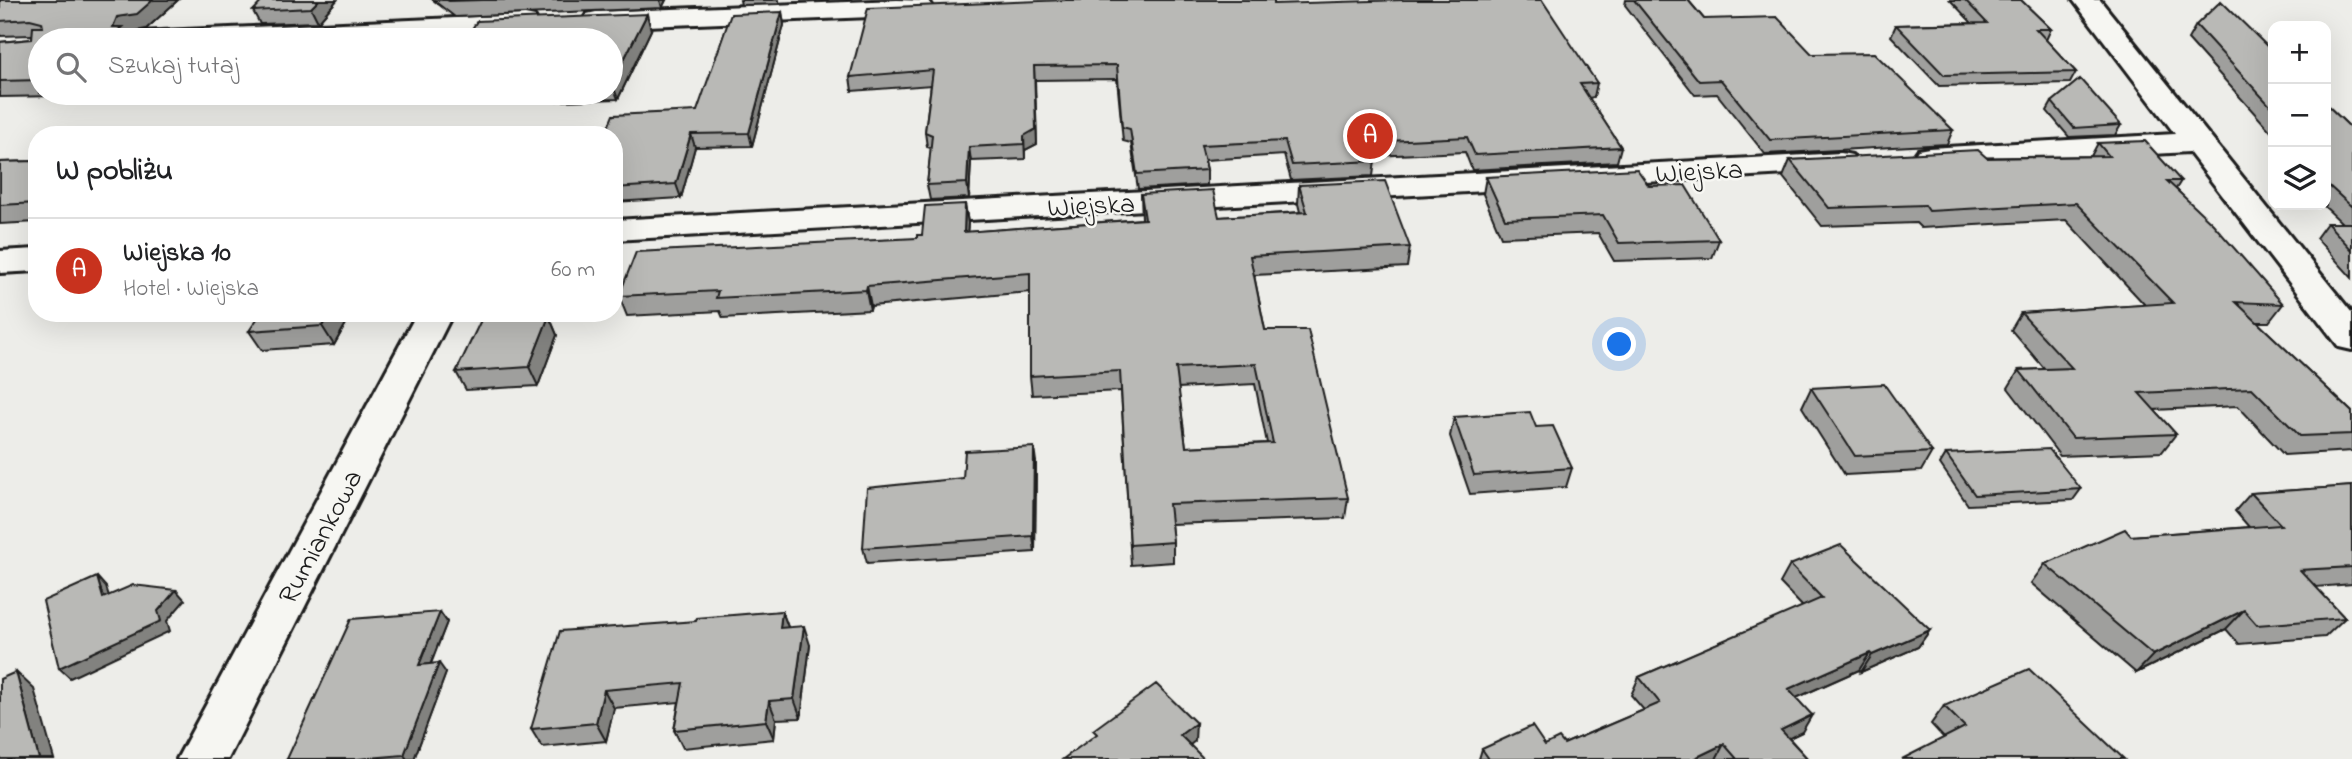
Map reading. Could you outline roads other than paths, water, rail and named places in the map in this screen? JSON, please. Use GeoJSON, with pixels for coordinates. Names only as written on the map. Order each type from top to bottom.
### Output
{"type":"FeatureCollection","features":[{"type":"Feature","properties":{"kind":"street"},"geometry":{"type":"LineString","coordinates":[[2086,0],[2352,338]]}},
{"type":"Feature","properties":{"kind":"street"},"geometry":{"type":"LineString","coordinates":[[576,21],[803,6],[944,7]]}},
{"type":"Feature","properties":{"kind":"street"},"geometry":{"type":"LineString","coordinates":[[412,28],[549,22]]}},
{"type":"Feature","properties":{"kind":"street","name":"Wiejska"},"geometry":{"type":"LineString","coordinates":[[623,230],[2196,142]]}},
{"type":"Feature","properties":{"kind":"street"},"geometry":{"type":"LineString","coordinates":[[0,262],[28,260]]}},
{"type":"Feature","properties":{"kind":"street","name":"Rumiankowa"},"geometry":{"type":"LineString","coordinates":[[202,759],[430,322]]}},
{"type":"Feature","properties":{"kind":"place","name":"Wiejska 10"},"geometry":{"type":"Point","coordinates":[1370,136]}}]}
